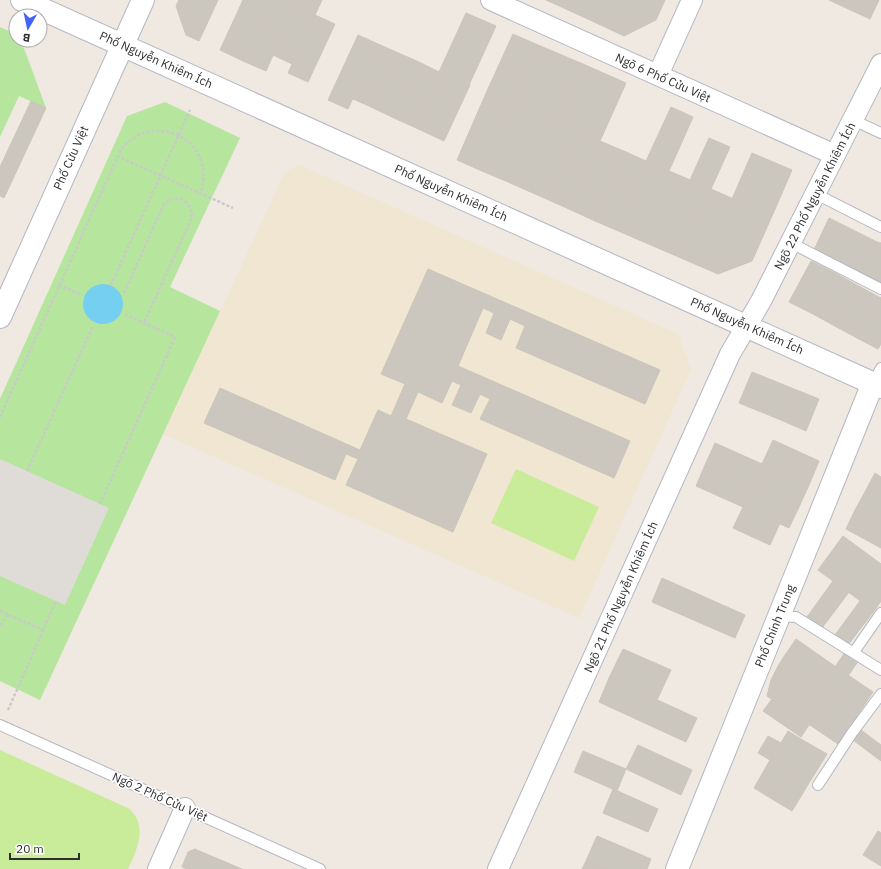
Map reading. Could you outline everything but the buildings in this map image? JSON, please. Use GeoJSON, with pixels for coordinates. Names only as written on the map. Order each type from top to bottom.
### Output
{"type":"FeatureCollection","features":[{"type":"Feature","properties":{"kind":"street","name":"Phố Nguyễn Khiêm Ích"},"geometry":{"type":"LineString","coordinates":[[22,0],[746,326],[878,379]]}},
{"type":"Feature","properties":{"kind":"street","name":"Phố Cửu Việt"},"geometry":{"type":"LineString","coordinates":[[0,317],[143,0]]}},
{"type":"Feature","properties":{"kind":"street","name":"Ngõ 6 Phố Cửu Việt"},"geometry":{"type":"LineString","coordinates":[[491,0],[835,155]]}},
{"type":"Feature","properties":{"kind":"street"},"geometry":{"type":"LineString","coordinates":[[658,75],[692,0]]}},
{"type":"Feature","properties":{"kind":"street","name":"Ngõ 22 Phố Nguyễn Khiêm Ích"},"geometry":{"type":"LineString","coordinates":[[746,326],[761,301],[791,243],[881,64]]}},
{"type":"Feature","properties":{"kind":"street","name":"Ngõ 21 Phố Nguyễn Khiêm Ích"},"geometry":{"type":"LineString","coordinates":[[498,869],[730,354],[746,326]]}},
{"type":"Feature","properties":{"kind":"street","name":"Phố Chính Trung"},"geometry":{"type":"LineString","coordinates":[[677,869],[878,379]]}},
{"type":"Feature","properties":{"kind":"street"},"geometry":{"type":"LineString","coordinates":[[158,869],[185,808]]}},
{"type":"Feature","properties":{"kind":"lane"},"geometry":{"type":"LineString","coordinates":[[853,120],[881,133]]}},
{"type":"Feature","properties":{"kind":"lane"},"geometry":{"type":"LineString","coordinates":[[816,194],[881,227]]}},
{"type":"Feature","properties":{"kind":"lane"},"geometry":{"type":"LineString","coordinates":[[791,243],[881,289]]}},
{"type":"Feature","properties":{"kind":"lane"},"geometry":{"type":"LineString","coordinates":[[854,652],[881,613]]}},
{"type":"Feature","properties":{"kind":"lane"},"geometry":{"type":"LineString","coordinates":[[780,616],[796,617],[881,670]]}},
{"type":"Feature","properties":{"kind":"lane"},"geometry":{"type":"LineString","coordinates":[[818,785],[852,733],[881,694]]}},
{"type":"Feature","properties":{"kind":"lane","name":"Ngõ 2 Phố Cửu Việt"},"geometry":{"type":"LineString","coordinates":[[0,725],[320,869]]}},
{"type":"Feature","properties":{"kind":"path"},"geometry":{"type":"LineString","coordinates":[[111,285],[190,110]]}},
{"type":"Feature","properties":{"kind":"path"},"geometry":{"type":"LineString","coordinates":[[0,417],[121,149],[132,138],[145,132],[161,130],[176,134],[189,142],[199,154],[204,168],[204,184],[200,194]]}},
{"type":"Feature","properties":{"kind":"path"},"geometry":{"type":"LineString","coordinates":[[117,156],[233,208]]}},
{"type":"Feature","properties":{"kind":"path"},"geometry":{"type":"LineString","coordinates":[[124,293],[164,204],[168,200],[183,200],[192,210],[192,216],[144,323]]}},
{"type":"Feature","properties":{"kind":"path"},"geometry":{"type":"LineString","coordinates":[[59,285],[82,295]]}},
{"type":"Feature","properties":{"kind":"path"},"geometry":{"type":"LineString","coordinates":[[100,504],[175,337],[124,314]]}},
{"type":"Feature","properties":{"kind":"path"},"geometry":{"type":"LineString","coordinates":[[27,471],[93,326]]}},
{"type":"Feature","properties":{"kind":"path"},"geometry":{"type":"LineString","coordinates":[[0,725],[56,601]]}},
{"type":"Feature","properties":{"kind":"path"},"geometry":{"type":"LineString","coordinates":[[0,611],[43,630]]}},
{"type":"Feature","properties":{"kind":"path"},"geometry":{"type":"LineString","coordinates":[[0,625],[8,614]]}},
{"type":"Feature","properties":{"kind":"shaded area"},"geometry":{"type":"Polygon","coordinates":[[[299,165],[678,334],[691,369],[579,618],[163,434],[285,172],[299,165]]]}},
{"type":"Feature","properties":{"kind":"shaded area"},"geometry":{"type":"Polygon","coordinates":[[[0,459],[109,508],[65,605],[0,576],[0,459]]]}},
{"type":"Feature","properties":{"kind":"green space"},"geometry":{"type":"Polygon","coordinates":[[[0,27],[8,30],[8,48],[24,48],[46,108],[19,96],[0,137],[0,27]]]}},
{"type":"Feature","properties":{"kind":"green space"},"geometry":{"type":"Polygon","coordinates":[[[165,102],[240,138],[170,287],[220,311],[40,700],[0,681],[0,399],[127,116],[165,102]]]}},
{"type":"Feature","properties":{"kind":"green space"},"geometry":{"type":"Polygon","coordinates":[[[516,469],[599,507],[574,561],[491,523],[516,469]]]}},
{"type":"Feature","properties":{"kind":"green space"},"geometry":{"type":"Polygon","coordinates":[[[0,750],[130,809],[137,819],[140,832],[138,845],[128,869],[0,869],[0,750]]]}},
{"type":"Feature","properties":{"kind":"water"},"geometry":{"type":"Polygon","coordinates":[[[99,284],[107,284],[114,287],[120,293],[123,304],[120,315],[114,321],[107,324],[99,324],[92,321],[86,315],[83,308],[83,300],[86,293],[92,287],[99,284]]]}}]}
